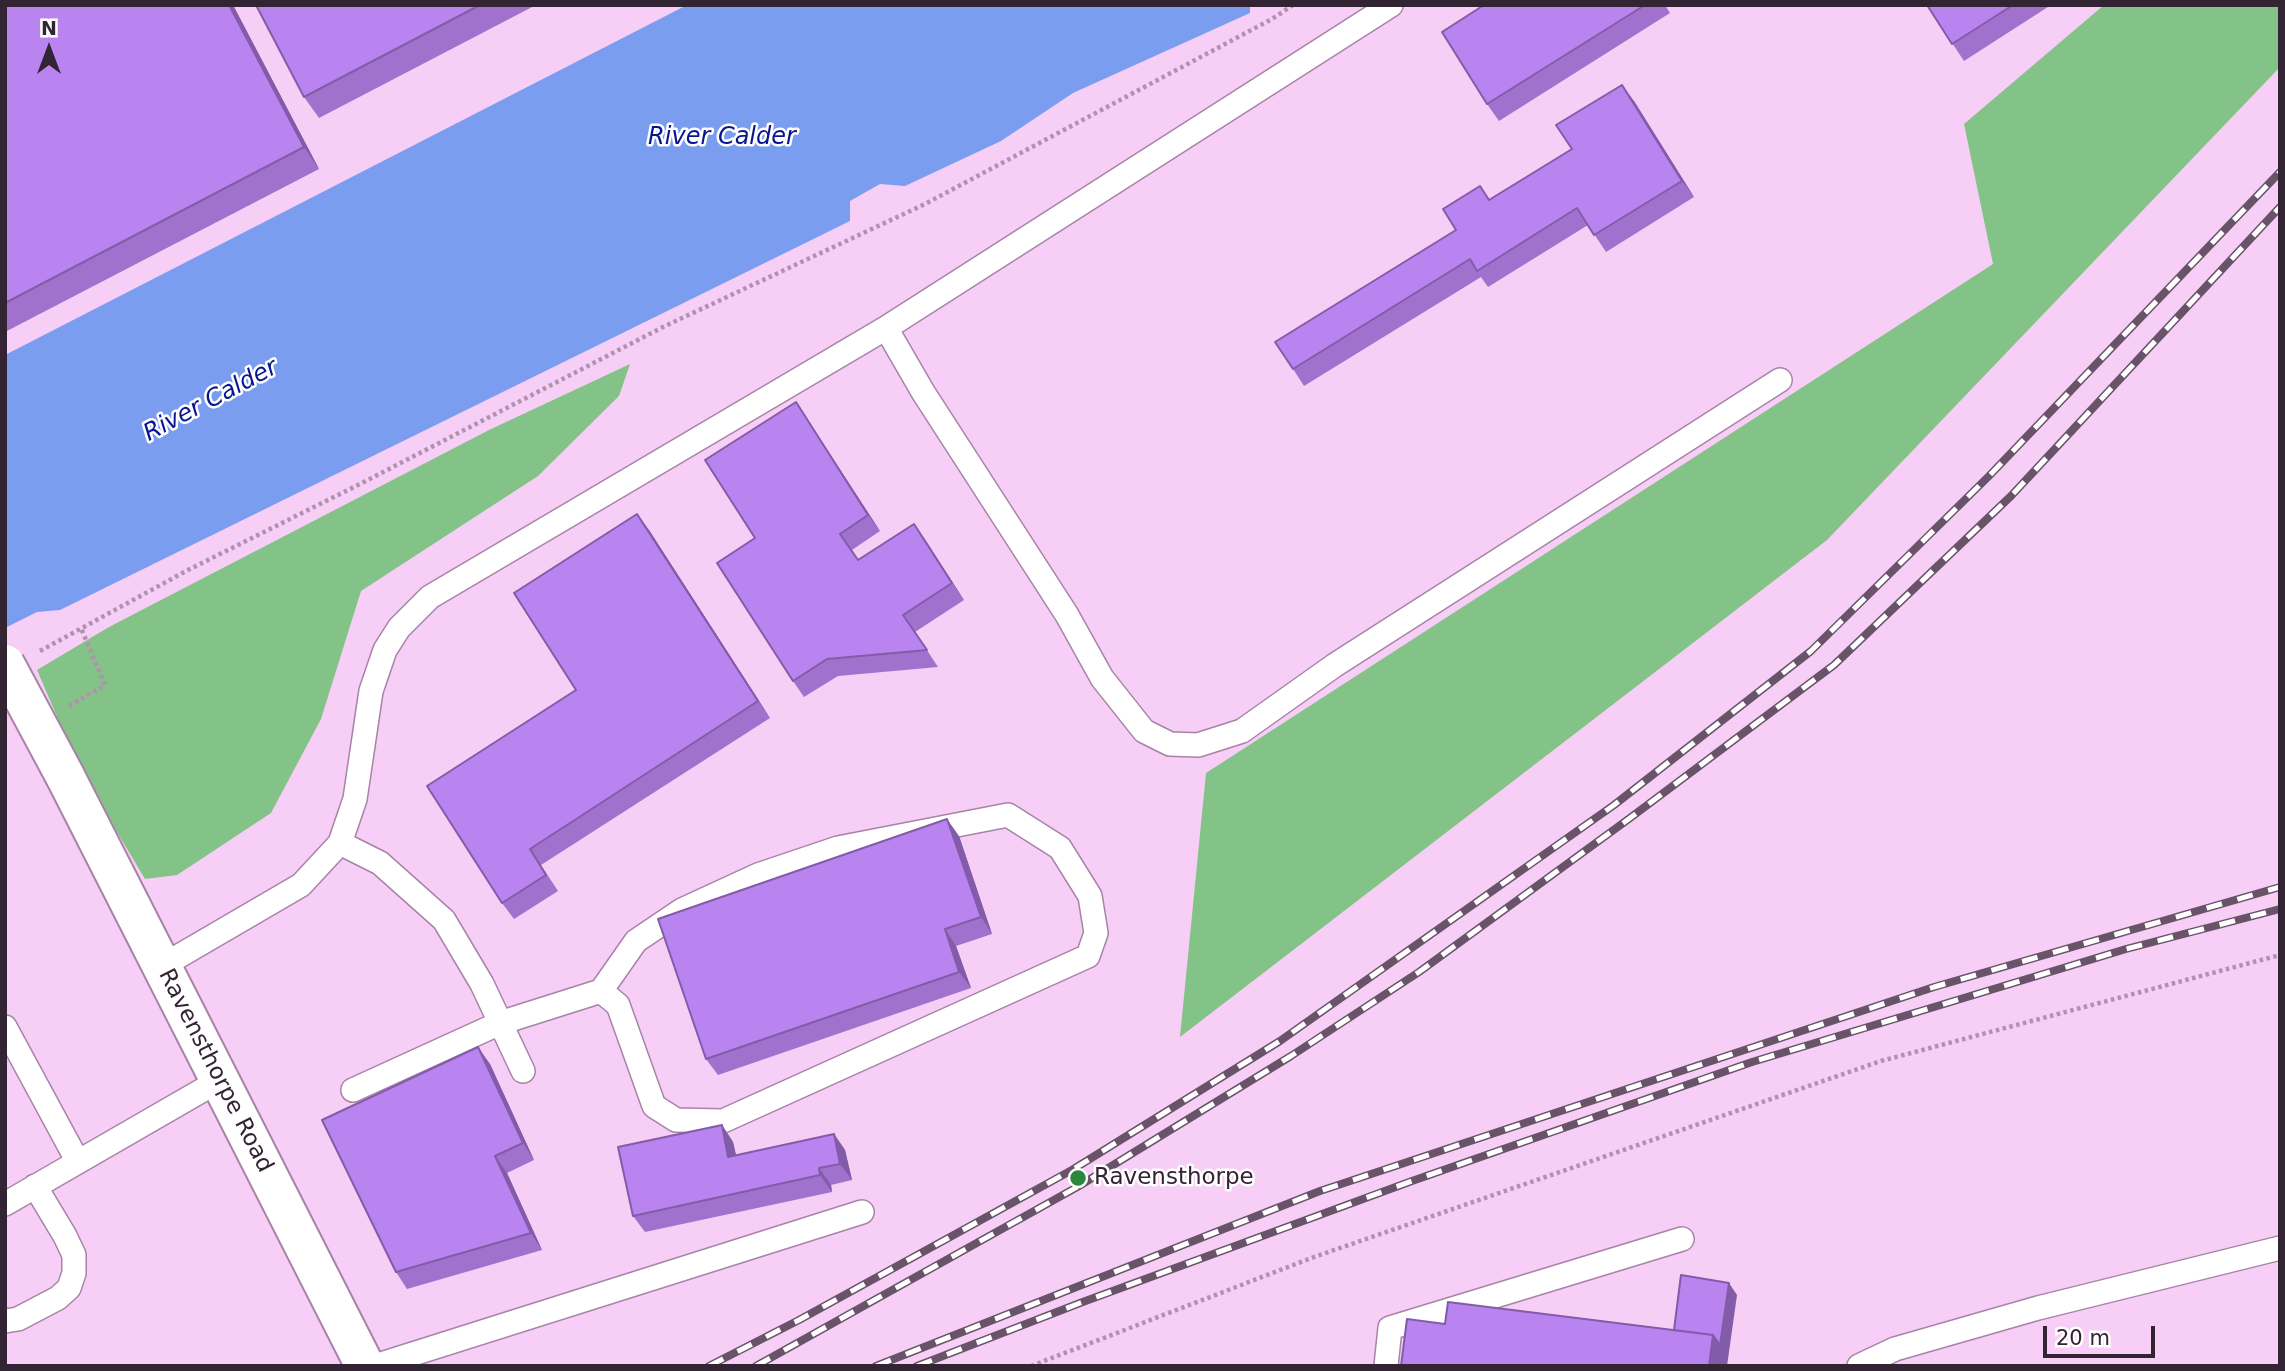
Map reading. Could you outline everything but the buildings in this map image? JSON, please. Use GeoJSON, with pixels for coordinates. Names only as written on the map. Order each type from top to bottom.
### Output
{"type":"FeatureCollection","features":[{"type":"Feature","properties":{"kind":"street","name":"Ravensthorpe Road"},"geometry":{"type":"LineString","coordinates":[[20,659],[38,725],[365,1366]]}},
{"type":"Feature","properties":{"kind":"lane"},"geometry":{"type":"LineString","coordinates":[[162,967],[301,885],[340,843],[355,799],[371,691],[385,650],[399,628],[430,597],[886,328],[1391,5]]}},
{"type":"Feature","properties":{"kind":"lane"},"geometry":{"type":"LineString","coordinates":[[886,328],[923,392],[1067,615],[1102,677],[1144,731],[1170,744],[1198,745],[1242,731],[1335,665],[1780,380]]}},
{"type":"Feature","properties":{"kind":"lane"},"geometry":{"type":"LineString","coordinates":[[353,1090],[500,1023],[601,991],[636,941],[682,910],[758,875],[838,848],[1008,815],[1060,848],[1090,896],[1096,933],[1088,956],[723,1121],[676,1120],[654,1106],[618,1005],[601,991]]}},
{"type":"Feature","properties":{"kind":"lane"},"geometry":{"type":"LineString","coordinates":[[340,843],[380,863],[444,920],[482,985],[523,1072]]}},
{"type":"Feature","properties":{"kind":"lane"},"geometry":{"type":"LineString","coordinates":[[5,1027],[78,1162]]}},
{"type":"Feature","properties":{"kind":"lane"},"geometry":{"type":"LineString","coordinates":[[5,1204],[219,1080]]}},
{"type":"Feature","properties":{"kind":"lane"},"geometry":{"type":"LineString","coordinates":[[5,1321],[18,1319],[58,1298],[69,1288],[74,1273],[74,1255],[35,1186]]}},
{"type":"Feature","properties":{"kind":"lane"},"geometry":{"type":"LineString","coordinates":[[375,1366],[862,1212]]}},
{"type":"Feature","properties":{"kind":"lane"},"geometry":{"type":"LineString","coordinates":[[1386,1366],[1390,1328],[1682,1239]]}},
{"type":"Feature","properties":{"kind":"lane"},"geometry":{"type":"LineString","coordinates":[[1858,1366],[1895,1349],[2039,1308],[2280,1248]]}},
{"type":"Feature","properties":{"kind":"path"},"geometry":{"type":"LineString","coordinates":[[20,659],[663,327],[925,204],[1272,19],[1293,5]]}},
{"type":"Feature","properties":{"kind":"path"},"geometry":{"type":"LineString","coordinates":[[38,725],[106,685],[81,628]]}},
{"type":"Feature","properties":{"kind":"path"},"geometry":{"type":"LineString","coordinates":[[1031,1366],[1327,1253],[1881,1061],[2280,956]]}},
{"type":"Feature","properties":{"kind":"green space"},"geometry":{"type":"Polygon","coordinates":[[[2104,5],[2280,5],[2280,67],[1827,540],[1180,1037],[1206,773],[1993,264],[1964,124],[2104,5]]]}},
{"type":"Feature","properties":{"kind":"green space"},"geometry":{"type":"Polygon","coordinates":[[[630,364],[619,396],[538,476],[361,591],[321,719],[271,813],[177,875],[145,879],[79,768],[37,670],[109,627],[489,430],[630,364]]]}},
{"type":"Feature","properties":{"kind":"water","name":"River Calder"},"geometry":{"type":"Polygon","coordinates":[[[687,5],[1250,5],[1250,13],[1073,93],[1001,141],[905,186],[880,184],[850,201],[850,221],[60,610],[37,612],[5,628],[5,355],[687,5]]]}},
{"type":"Feature","properties":{"kind":"railway"},"geometry":{"type":"LineString","coordinates":[[709,1366],[799,1320],[1072,1170],[1280,1041],[1614,805],[1811,651],[1989,476],[2280,172]]}},
{"type":"Feature","properties":{"kind":"railway"},"geometry":{"type":"LineString","coordinates":[[756,1366],[1079,1186],[1291,1056],[1419,972],[1834,665],[2011,496],[2280,207]]}},
{"type":"Feature","properties":{"kind":"railway"},"geometry":{"type":"LineString","coordinates":[[876,1366],[1320,1191],[1934,987],[2280,887]]}},
{"type":"Feature","properties":{"kind":"railway"},"geometry":{"type":"LineString","coordinates":[[917,1366],[1412,1181],[1752,1062],[2126,949],[2280,909]]}},
{"type":"Feature","properties":{"kind":"place","name":"Ravensthorpe"},"geometry":{"type":"Point","coordinates":[1078,1178]}}]}
